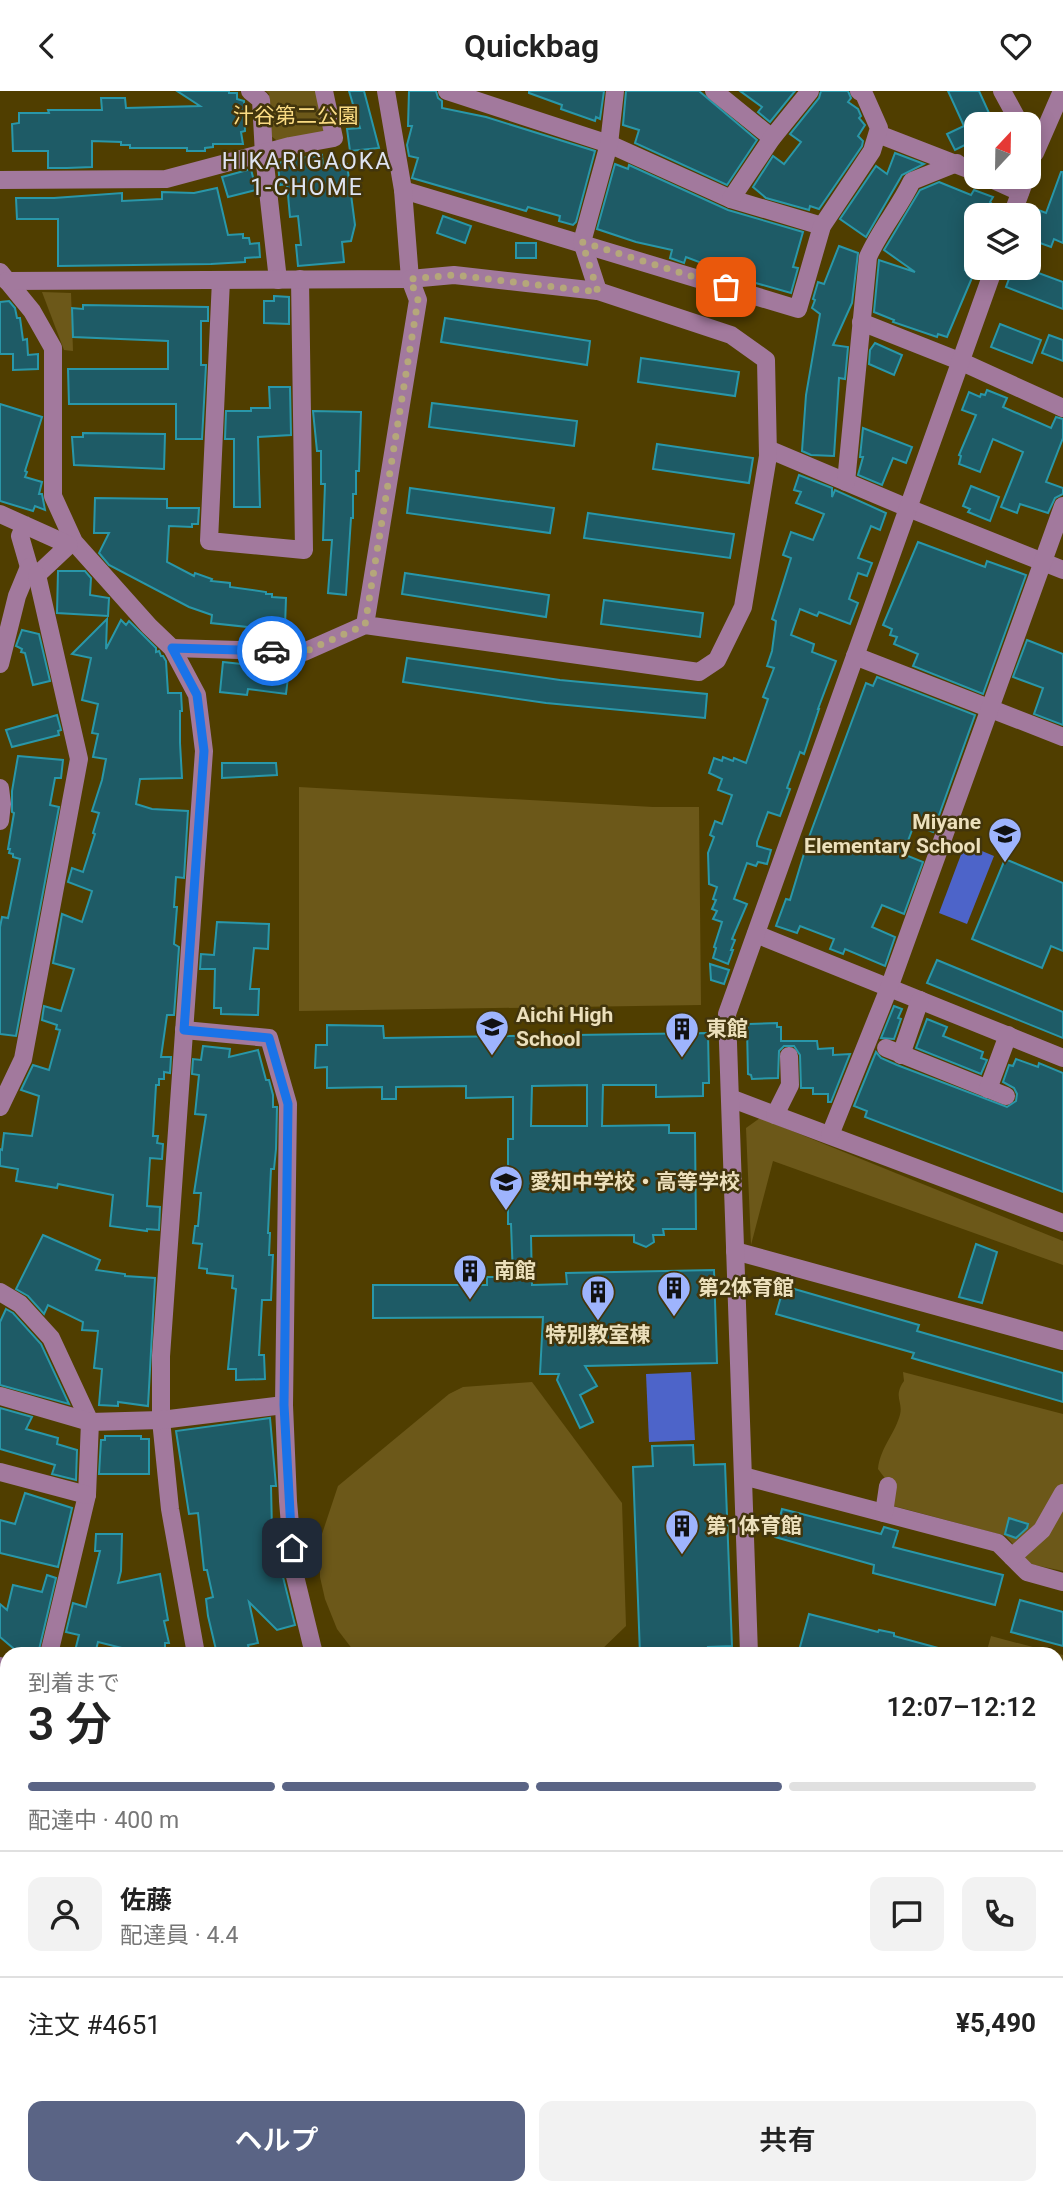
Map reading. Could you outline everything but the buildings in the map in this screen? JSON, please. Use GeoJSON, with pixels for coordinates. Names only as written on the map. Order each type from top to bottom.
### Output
{"type":"FeatureCollection","features":[{"type":"Feature","properties":{"kind":"street"},"geometry":{"type":"LineString","coordinates":[[250,91],[261,100],[264,155],[278,279]]}},
{"type":"Feature","properties":{"kind":"street"},"geometry":{"type":"LineString","coordinates":[[0,180],[166,179],[290,146],[334,138],[324,91]]}},
{"type":"Feature","properties":{"kind":"street"},"geometry":{"type":"LineString","coordinates":[[365,625],[418,300],[410,279],[403,190],[386,91]]}},
{"type":"Feature","properties":{"kind":"street"},"geometry":{"type":"LineString","coordinates":[[447,91],[610,144],[732,198],[822,226]]}},
{"type":"Feature","properties":{"kind":"street"},"geometry":{"type":"LineString","coordinates":[[598,292],[582,242],[610,144],[615,91]]}},
{"type":"Feature","properties":{"kind":"street"},"geometry":{"type":"LineString","coordinates":[[715,91],[772,138]]}},
{"type":"Feature","properties":{"kind":"street"},"geometry":{"type":"LineString","coordinates":[[732,198],[772,138],[810,91]]}},
{"type":"Feature","properties":{"kind":"street"},"geometry":{"type":"LineString","coordinates":[[403,190],[799,309],[822,226],[873,151],[880,128],[864,94],[859,91]]}},
{"type":"Feature","properties":{"kind":"street"},"geometry":{"type":"LineString","coordinates":[[1002,91],[1013,112]]}},
{"type":"Feature","properties":{"kind":"street"},"geometry":{"type":"LineString","coordinates":[[1041,134],[1062,91]]}},
{"type":"Feature","properties":{"kind":"street"},"geometry":{"type":"LineString","coordinates":[[878,134],[964,166]]}},
{"type":"Feature","properties":{"kind":"street"},"geometry":{"type":"LineString","coordinates":[[846,482],[868,257],[912,181],[957,163]]}},
{"type":"Feature","properties":{"kind":"street"},"geometry":{"type":"LineString","coordinates":[[2,275],[220,280],[410,279],[454,275],[598,292],[731,335],[766,360],[768,449],[743,607],[718,660],[699,672],[365,625],[304,652],[172,648]]}},
{"type":"Feature","properties":{"kind":"street"},"geometry":{"type":"LineString","coordinates":[[2,275],[32,311],[52,348],[53,496],[71,544],[172,648],[197,695],[204,751],[161,1356],[161,1420],[170,1509],[195,1647]]}},
{"type":"Feature","properties":{"kind":"street"},"geometry":{"type":"LineString","coordinates":[[220,280],[209,541],[304,550],[300,279]]}},
{"type":"Feature","properties":{"kind":"street"},"geometry":{"type":"LineString","coordinates":[[749,1647],[727,1014],[990,280]]}},
{"type":"Feature","properties":{"kind":"street"},"geometry":{"type":"LineString","coordinates":[[861,322],[962,362],[1063,408]]}},
{"type":"Feature","properties":{"kind":"street"},"geometry":{"type":"LineString","coordinates":[[768,449],[1063,570]]}},
{"type":"Feature","properties":{"kind":"street"},"geometry":{"type":"LineString","coordinates":[[830,1135],[890,988],[1063,506]]}},
{"type":"Feature","properties":{"kind":"street"},"geometry":{"type":"LineString","coordinates":[[0,514],[71,544]]}},
{"type":"Feature","properties":{"kind":"street"},"geometry":{"type":"LineString","coordinates":[[0,1107],[23,1059],[79,759],[33,571],[20,536],[25,525]]}},
{"type":"Feature","properties":{"kind":"street"},"geometry":{"type":"LineString","coordinates":[[0,664],[17,596],[33,571],[71,544]]}},
{"type":"Feature","properties":{"kind":"street"},"geometry":{"type":"LineString","coordinates":[[855,656],[1063,737]]}},
{"type":"Feature","properties":{"kind":"street"},"geometry":{"type":"LineString","coordinates":[[0,788],[0,821]]}},
{"type":"Feature","properties":{"kind":"street"},"geometry":{"type":"LineString","coordinates":[[756,934],[1063,1058]]}},
{"type":"Feature","properties":{"kind":"street"},"geometry":{"type":"LineString","coordinates":[[920,1000],[893,1052],[1006,1095]]}},
{"type":"Feature","properties":{"kind":"street"},"geometry":{"type":"LineString","coordinates":[[184,1030],[269,1038],[288,1104],[284,1405],[294,1572],[312,1647]]}},
{"type":"Feature","properties":{"kind":"street"},"geometry":{"type":"LineString","coordinates":[[988,1089],[1008,1035]]}},
{"type":"Feature","properties":{"kind":"street"},"geometry":{"type":"LineString","coordinates":[[775,1115],[790,1085],[789,1056]]}},
{"type":"Feature","properties":{"kind":"street"},"geometry":{"type":"LineString","coordinates":[[730,1098],[1063,1223]]}},
{"type":"Feature","properties":{"kind":"street"},"geometry":{"type":"LineString","coordinates":[[735,1251],[1063,1341]]}},
{"type":"Feature","properties":{"kind":"street"},"geometry":{"type":"LineString","coordinates":[[0,1292],[20,1304],[51,1338],[90,1422],[87,1495],[51,1647]]}},
{"type":"Feature","properties":{"kind":"street"},"geometry":{"type":"LineString","coordinates":[[0,1396],[90,1422],[161,1420],[284,1405]]}},
{"type":"Feature","properties":{"kind":"street"},"geometry":{"type":"LineString","coordinates":[[0,1472],[87,1495]]}},
{"type":"Feature","properties":{"kind":"street"},"geometry":{"type":"LineString","coordinates":[[743,1476],[998,1543],[1027,1572],[1063,1582]]}},
{"type":"Feature","properties":{"kind":"street"},"geometry":{"type":"LineString","coordinates":[[884,1513],[888,1486]]}},
{"type":"Feature","properties":{"kind":"street"},"geometry":{"type":"LineString","coordinates":[[1012,1557],[1042,1530],[1063,1493]]}},
{"type":"Feature","properties":{"kind":"green space","name":"汁谷第二公園"},"geometry":{"type":"Polygon","coordinates":[[[266,91],[319,91],[328,128],[324,136],[280,143],[271,136],[269,94],[266,91]]]}},
{"type":"Feature","properties":{"kind":"green space"},"geometry":{"type":"Polygon","coordinates":[[[42,292],[71,293],[73,351],[64,350],[42,292]]]}},
{"type":"Feature","properties":{"kind":"green space"},"geometry":{"type":"Polygon","coordinates":[[[299,787],[653,807],[699,807],[701,1005],[299,1011],[299,787]]]}},
{"type":"Feature","properties":{"kind":"green space"},"geometry":{"type":"Polygon","coordinates":[[[760,1118],[1063,1241],[1063,1265],[773,1161],[751,1245],[746,1128],[760,1118]]]}},
{"type":"Feature","properties":{"kind":"green space"},"geometry":{"type":"Polygon","coordinates":[[[903,1372],[1063,1414],[1063,1571],[1030,1564],[1006,1536],[890,1505],[887,1481],[878,1469],[881,1455],[900,1413],[899,1392],[904,1381],[903,1372]]]}},
{"type":"Feature","properties":{"kind":"green space"},"geometry":{"type":"Polygon","coordinates":[[[532,1382],[622,1503],[626,1626],[604,1647],[351,1647],[337,1629],[320,1577],[320,1540],[338,1486],[449,1394],[463,1387],[532,1382]]]}},
{"type":"Feature","properties":{"kind":"green space"},"geometry":{"type":"Polygon","coordinates":[[[991,1636],[1033,1647],[988,1647],[991,1636]]]}},
{"type":"Feature","properties":{"kind":"water"},"geometry":{"type":"Polygon","coordinates":[[[965,844],[994,856],[967,924],[939,913],[965,844]]]}},
{"type":"Feature","properties":{"kind":"water"},"geometry":{"type":"Polygon","coordinates":[[[691,1372],[695,1440],[649,1442],[646,1374],[691,1372]]]}},
{"type":"Feature","properties":{"kind":"way so far"},"geometry":{"type":"LineString","coordinates":[[272,651],[304,652],[365,625],[418,300],[410,279],[454,275],[598,292],[582,242],[726,287]]}},
{"type":"Feature","properties":{"kind":"place","name":"Miyane Elementary School"},"geometry":{"type":"Point","coordinates":[1005,864]}},
{"type":"Feature","properties":{"kind":"place","name":"Aichi High School"},"geometry":{"type":"Point","coordinates":[492,1057]}},
{"type":"Feature","properties":{"kind":"place","name":"東館"},"geometry":{"type":"Point","coordinates":[682,1059]}},
{"type":"Feature","properties":{"kind":"place","name":"愛知中学校・高等学校"},"geometry":{"type":"Point","coordinates":[506,1212]}},
{"type":"Feature","properties":{"kind":"place","name":"南館"},"geometry":{"type":"Point","coordinates":[470,1301]}},
{"type":"Feature","properties":{"kind":"place","name":"第2体育館"},"geometry":{"type":"Point","coordinates":[674,1318]}},
{"type":"Feature","properties":{"kind":"place","name":"特別教室棟"},"geometry":{"type":"Point","coordinates":[598,1322]}},
{"type":"Feature","properties":{"kind":"place","name":"第1体育館"},"geometry":{"type":"Point","coordinates":[682,1556]}},
{"type":"Feature","properties":{"kind":"district","name":"HIKARIGAOKA 1-CHOME"},"geometry":{"type":"Point","coordinates":[307,174]}},
{"type":"Feature","properties":{"kind":"route"},"geometry":{"type":"LineString","coordinates":[[272,651],[172,648],[197,695],[204,751],[184,1030],[269,1038],[288,1104],[284,1405],[292,1548]]}}]}
